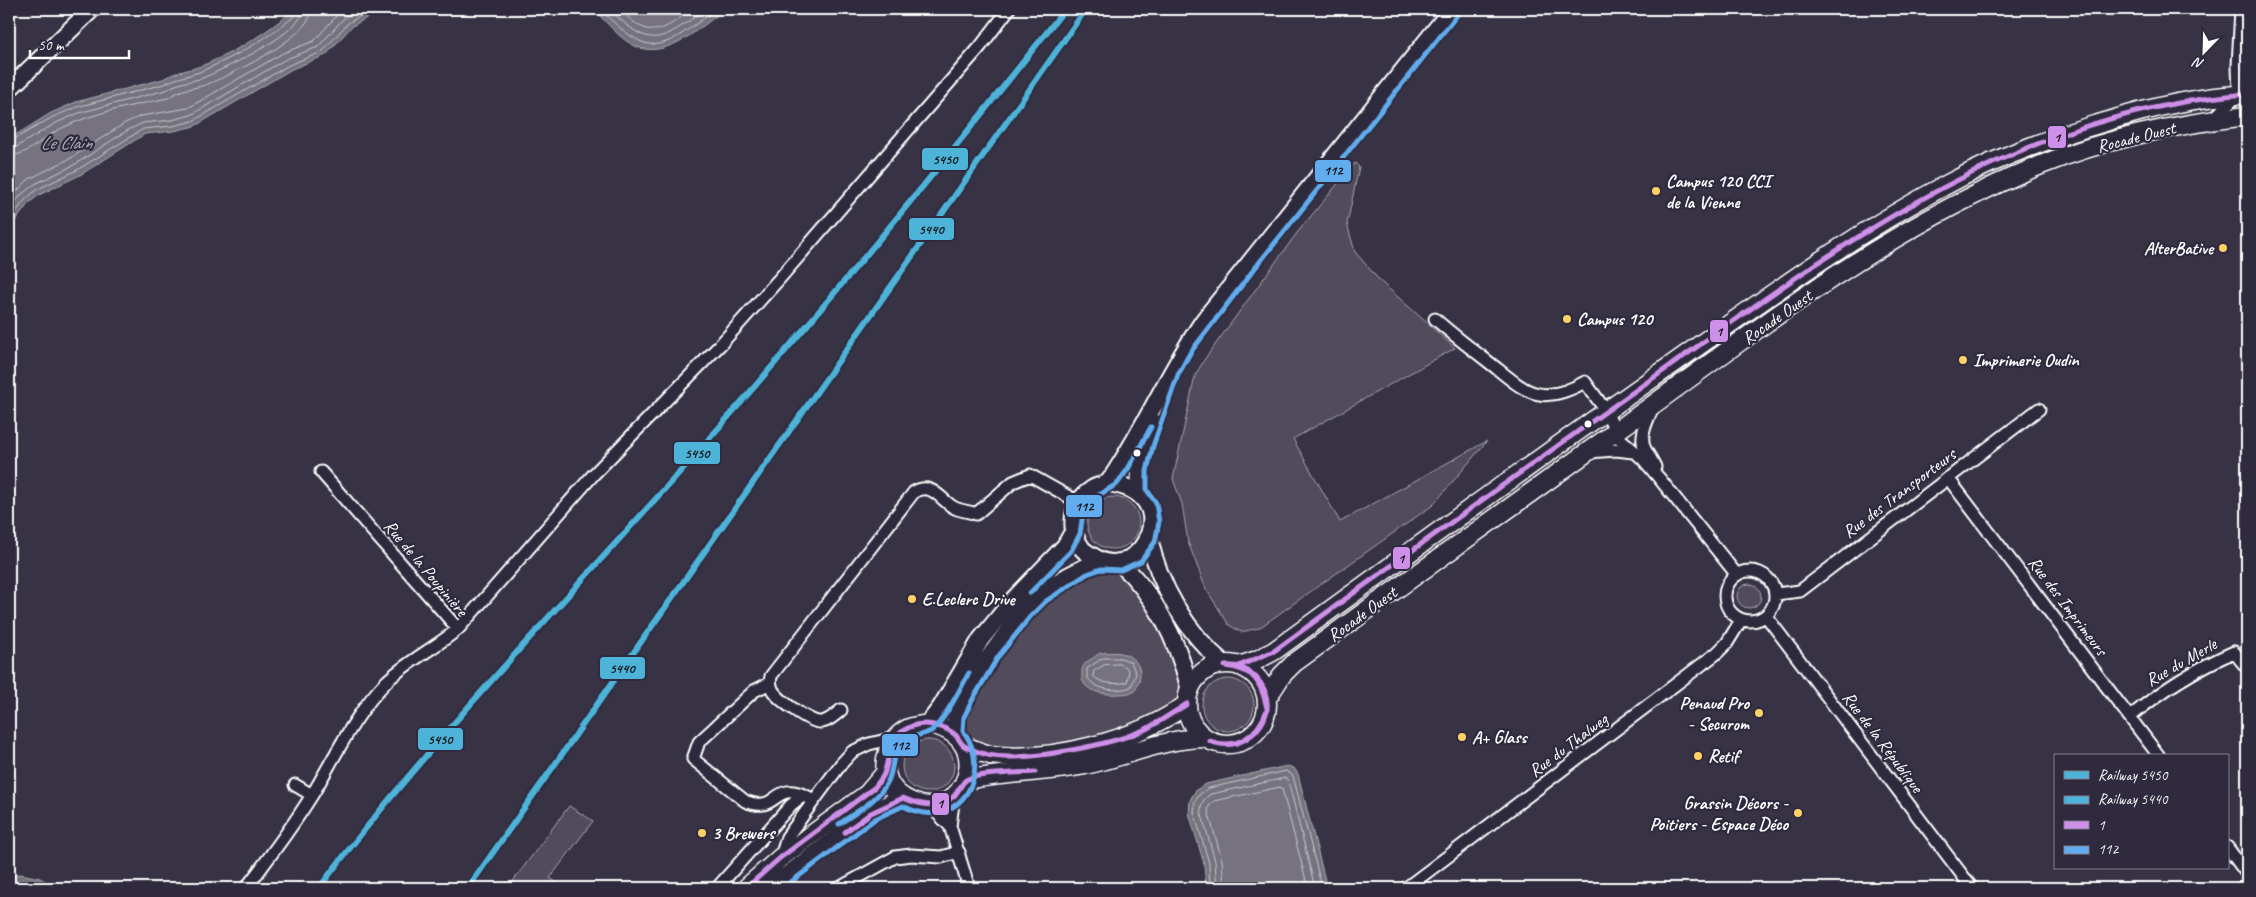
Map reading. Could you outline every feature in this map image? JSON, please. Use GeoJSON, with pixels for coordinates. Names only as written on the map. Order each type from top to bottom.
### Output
{"type":"FeatureCollection","features":[{"type":"Feature","properties":{"kind":"main road"},"geometry":{"type":"LineString","coordinates":[[9,89],[92,9]]}},
{"type":"Feature","properties":{"kind":"main road"},"geometry":{"type":"LineString","coordinates":[[1108,483],[1124,459],[1184,349],[1204,320],[1452,9]]}},
{"type":"Feature","properties":{"kind":"main road","name":"Rocade Ouest"},"geometry":{"type":"LineString","coordinates":[[1231,665],[1257,660],[1274,651],[1606,411],[1832,254],[1946,185],[1985,166],[2084,128],[2131,114],[2175,104],[2244,97]]}},
{"type":"Feature","properties":{"kind":"main road","name":"Rocade Ouest"},"geometry":{"type":"LineString","coordinates":[[1267,698],[1282,675],[1294,663],[1586,452],[1860,260],[1956,204],[2043,164],[2133,135],[2247,116]]}},
{"type":"Feature","properties":{"kind":"main road"},"geometry":{"type":"LineString","coordinates":[[1139,492],[1140,470],[1146,444],[1171,372]]}},
{"type":"Feature","properties":{"kind":"main road"},"geometry":{"type":"LineString","coordinates":[[928,724],[941,707],[981,639],[1013,600],[1064,546],[1073,532],[1078,502],[1091,489],[1108,483],[1124,485],[1139,492],[1149,506],[1152,523],[1148,538],[1137,554],[1120,563],[1100,561],[1083,550],[1073,532]]}},
{"type":"Feature","properties":{"kind":"main road"},"geometry":{"type":"LineString","coordinates":[[1120,563],[1145,590],[1171,632],[1182,656],[1189,717],[1195,729],[1205,738],[1215,743],[1227,744],[1249,738],[1258,730],[1264,720],[1267,709],[1267,698],[1257,678],[1204,648],[1172,600],[1152,553],[1148,538]]}},
{"type":"Feature","properties":{"kind":"main road"},"geometry":{"type":"LineString","coordinates":[[1100,561],[1062,580],[1041,595],[1024,612],[992,654],[966,695],[957,715],[960,740],[969,764],[966,780],[954,796],[942,804],[930,806],[917,804],[903,798],[892,787],[885,773],[887,754],[895,738],[910,727],[928,724],[942,727],[960,740],[989,755],[1024,756],[1073,750],[1123,738],[1148,728],[1188,697],[1195,680],[1203,672],[1213,667],[1231,665]]}},
{"type":"Feature","properties":{"kind":"main road"},"geometry":{"type":"LineString","coordinates":[[966,780],[987,775],[1069,768],[1184,739],[1205,738]]}},
{"type":"Feature","properties":{"kind":"main road"},"geometry":{"type":"LineString","coordinates":[[746,888],[780,858],[868,794],[885,773]]}},
{"type":"Feature","properties":{"kind":"main road"},"geometry":{"type":"LineString","coordinates":[[771,888],[871,813],[903,798]]}},
{"type":"Feature","properties":{"kind":"street"},"geometry":{"type":"LineString","coordinates":[[458,630],[593,475],[720,345],[780,278],[980,47],[1009,9]]}},
{"type":"Feature","properties":{"kind":"street"},"geometry":{"type":"LineString","coordinates":[[2212,121],[2244,97],[2238,66],[2241,9]]}},
{"type":"Feature","properties":{"kind":"street"},"geometry":{"type":"LineString","coordinates":[[1435,319],[1470,349],[1528,392],[1538,395],[1555,394],[1570,391],[1585,382],[1619,429],[1639,450]]}},
{"type":"Feature","properties":{"kind":"street"},"geometry":{"type":"LineString","coordinates":[[1639,450],[1646,422],[1656,403]]}},
{"type":"Feature","properties":{"kind":"street","name":"Rue des Transporteurs"},"geometry":{"type":"LineString","coordinates":[[1776,594],[1800,591],[2039,409]]}},
{"type":"Feature","properties":{"kind":"street"},"geometry":{"type":"LineString","coordinates":[[1586,452],[1639,450],[1649,453],[1659,478],[1737,575]]}},
{"type":"Feature","properties":{"kind":"street","name":"Rue de la Poupinière"},"geometry":{"type":"LineString","coordinates":[[246,888],[295,821],[361,715],[387,682],[412,661],[438,646],[458,630],[321,472]]}},
{"type":"Feature","properties":{"kind":"street"},"geometry":{"type":"LineString","coordinates":[[841,710],[822,722],[815,722],[806,718],[774,692],[770,683],[771,676],[914,492],[919,489],[930,489],[935,491],[953,507],[976,514],[1013,482],[1030,475],[1078,502]]}},
{"type":"Feature","properties":{"kind":"street","name":"Rue des Imprimeurs"},"geometry":{"type":"LineString","coordinates":[[1948,478],[2157,754]]}},
{"type":"Feature","properties":{"kind":"street"},"geometry":{"type":"LineString","coordinates":[[1749,571],[1766,577],[1774,586],[1776,594],[1775,603],[1766,616],[1751,622],[1742,620],[1734,615],[1725,602],[1727,587],[1731,580],[1737,575],[1749,571]]}},
{"type":"Feature","properties":{"kind":"street","name":"Rue de la République"},"geometry":{"type":"LineString","coordinates":[[1766,616],[1972,888]]}},
{"type":"Feature","properties":{"kind":"street","name":"Rue du Thalweg"},"geometry":{"type":"LineString","coordinates":[[1406,888],[1717,653],[1727,643],[1742,620]]}},
{"type":"Feature","properties":{"kind":"street","name":"Rue du Merle"},"geometry":{"type":"LineString","coordinates":[[2130,717],[2154,697],[2204,665],[2234,652],[2247,668]]}},
{"type":"Feature","properties":{"kind":"street"},"geometry":{"type":"LineString","coordinates":[[770,683],[754,691],[698,742],[694,760],[746,801],[760,806],[768,804],[783,792],[789,791],[810,798]]}},
{"type":"Feature","properties":{"kind":"street"},"geometry":{"type":"LineString","coordinates":[[780,858],[787,837],[810,798],[852,752],[868,744],[895,738]]}},
{"type":"Feature","properties":{"kind":"street"},"geometry":{"type":"LineString","coordinates":[[295,785],[312,795]]}},
{"type":"Feature","properties":{"kind":"street"},"geometry":{"type":"LineString","coordinates":[[950,826],[954,796]]}},
{"type":"Feature","properties":{"kind":"street"},"geometry":{"type":"LineString","coordinates":[[717,888],[791,806],[800,798],[810,798]]}},
{"type":"Feature","properties":{"kind":"street"},"geometry":{"type":"LineString","coordinates":[[930,806],[950,826],[969,888]]}},
{"type":"Feature","properties":{"kind":"street"},"geometry":{"type":"LineString","coordinates":[[2228,848],[2247,874]]}},
{"type":"Feature","properties":{"kind":"street"},"geometry":{"type":"LineString","coordinates":[[839,888],[895,857],[911,855],[941,857],[959,852]]}},
{"type":"Feature","properties":{"kind":"shaded area"},"geometry":{"type":"Polygon","coordinates":[[[1355,163],[1359,167],[1347,224],[1355,252],[1380,281],[1455,348],[1293,439],[1340,522],[1487,441],[1433,505],[1259,628],[1241,632],[1229,625],[1206,589],[1188,542],[1182,504],[1173,479],[1195,376],[1204,360],[1297,233],[1355,163]]]}},
{"type":"Feature","properties":{"kind":"shaded area"},"geometry":{"type":"Polygon","coordinates":[[[1108,497],[1118,497],[1132,504],[1139,518],[1139,528],[1132,542],[1118,549],[1108,549],[1098,545],[1091,538],[1087,528],[1087,518],[1091,508],[1098,501],[1108,497]]]}},
{"type":"Feature","properties":{"kind":"shaded area"},"geometry":{"type":"Polygon","coordinates":[[[1103,568],[1118,572],[1131,583],[1167,643],[1175,659],[1182,681],[1182,688],[1173,706],[1151,719],[1104,734],[1042,746],[996,748],[975,742],[967,736],[963,727],[964,715],[968,704],[1014,634],[1044,600],[1072,581],[1103,568]]]}},
{"type":"Feature","properties":{"kind":"shaded area"},"geometry":{"type":"Polygon","coordinates":[[[1749,584],[1757,588],[1761,596],[1757,604],[1749,608],[1741,604],[1737,596],[1741,588],[1749,584]]]}},
{"type":"Feature","properties":{"kind":"shaded area"},"geometry":{"type":"Polygon","coordinates":[[[1223,679],[1233,679],[1247,686],[1254,700],[1254,710],[1247,724],[1233,731],[1223,731],[1213,727],[1206,720],[1202,710],[1202,700],[1206,690],[1213,683],[1223,679]]]}},
{"type":"Feature","properties":{"kind":"shaded area"},"geometry":{"type":"Polygon","coordinates":[[[923,740],[933,740],[947,747],[954,761],[954,771],[947,785],[933,792],[923,792],[913,788],[906,781],[902,771],[902,761],[906,751],[913,744],[923,740]]]}},
{"type":"Feature","properties":{"kind":"shaded area"},"geometry":{"type":"Polygon","coordinates":[[[569,806],[593,821],[550,878],[565,888],[508,888],[569,806]]]}},
{"type":"Feature","properties":{"kind":"water","name":"Le Clain"},"geometry":{"type":"Polygon","coordinates":[[[295,9],[382,9],[351,27],[326,55],[292,69],[195,126],[174,131],[145,134],[80,175],[39,195],[29,203],[9,229],[9,139],[51,113],[76,102],[163,79],[219,58],[253,40],[295,9]]]}},
{"type":"Feature","properties":{"kind":"water"},"geometry":{"type":"Polygon","coordinates":[[[593,9],[726,9],[695,32],[673,45],[649,50],[637,47],[625,40],[593,9]]]}},
{"type":"Feature","properties":{"kind":"water"},"geometry":{"type":"Polygon","coordinates":[[[1100,653],[1121,653],[1135,660],[1140,670],[1140,675],[1134,692],[1110,694],[1093,691],[1087,687],[1083,681],[1083,667],[1100,653]]]}},
{"type":"Feature","properties":{"kind":"water"},"geometry":{"type":"Polygon","coordinates":[[[1287,766],[1294,768],[1298,774],[1327,888],[1206,888],[1204,864],[1189,813],[1190,800],[1196,790],[1206,784],[1287,766]]]}},
{"type":"Feature","properties":{"kind":"water"},"geometry":{"type":"Polygon","coordinates":[[[21,874],[40,878],[57,888],[9,888],[9,876],[21,874]]]}},
{"type":"Feature","properties":{"kind":"rail line","name":"5450"},"geometry":{"type":"LineString","coordinates":[[319,888],[452,725],[687,464],[832,296],[973,125],[1065,9]]}},
{"type":"Feature","properties":{"kind":"rail line","name":"5440"},"geometry":{"type":"LineString","coordinates":[[468,888],[1086,9]]}},
{"type":"Feature","properties":{"kind":"transit line","name":"112"},"geometry":{"type":"LineString","coordinates":[[783,888],[875,819],[903,806],[922,813],[941,812],[953,807],[963,799],[973,778],[975,765],[970,742],[963,731],[964,717],[998,657],[1030,617],[1046,601],[1087,574],[1101,569],[1121,570],[1141,561],[1155,542],[1159,522],[1156,503],[1147,490],[1147,471],[1153,446],[1178,375],[1190,353],[1255,268],[1458,14]]}},
{"type":"Feature","properties":{"kind":"transit line","name":"1"},"geometry":{"type":"LineString","coordinates":[[1239,666],[1274,651],[1791,281],[1860,236],[1931,194],[2005,158],[2081,128],[2162,106],[2247,94]]}},
{"type":"Feature","properties":{"kind":"transit line","name":"112"},"geometry":{"type":"LineString","coordinates":[[1030,593],[1071,551],[1080,534],[1084,506],[1117,484],[1128,469],[1151,427]]}},
{"type":"Feature","properties":{"kind":"transit line","name":"1"},"geometry":{"type":"LineString","coordinates":[[1225,666],[1243,670],[1255,678],[1262,690],[1267,708]]}},
{"type":"Feature","properties":{"kind":"transit line","name":"1"},"geometry":{"type":"LineString","coordinates":[[1225,666],[1242,668],[1256,677],[1265,691],[1267,708]]}},
{"type":"Feature","properties":{"kind":"transit line","name":"112"},"geometry":{"type":"LineString","coordinates":[[839,824],[879,794],[888,781],[897,749],[907,739],[931,731],[936,727],[969,673]]}},
{"type":"Feature","properties":{"kind":"transit line","name":"1"},"geometry":{"type":"LineString","coordinates":[[746,888],[780,858],[875,787],[884,773],[894,740],[910,727],[921,724],[938,726],[949,730],[963,745],[975,751],[1004,757],[1023,756],[1093,746],[1133,734],[1148,728],[1187,704]]}},
{"type":"Feature","properties":{"kind":"transit line","name":"1"},"geometry":{"type":"LineString","coordinates":[[1210,741],[1229,744],[1245,739],[1258,727],[1267,710]]}},
{"type":"Feature","properties":{"kind":"transit line","name":"1"},"geometry":{"type":"LineString","coordinates":[[1210,741],[1219,744],[1229,744],[1246,739],[1259,727],[1267,710]]}},
{"type":"Feature","properties":{"kind":"transit line","name":"1"},"geometry":{"type":"LineString","coordinates":[[845,832],[871,813],[903,798],[916,803],[936,805],[954,796],[964,782],[971,778],[1035,772]]}},
{"type":"Feature","properties":{"kind":"place","name":"Campus 120 CCI de la Vienne"},"geometry":{"type":"Point","coordinates":[1656,191]}},
{"type":"Feature","properties":{"kind":"place","name":"AlterBative"},"geometry":{"type":"Point","coordinates":[2223,248]}},
{"type":"Feature","properties":{"kind":"place","name":"Campus 120"},"geometry":{"type":"Point","coordinates":[1567,319]}},
{"type":"Feature","properties":{"kind":"place","name":"Imprimerie Oudin"},"geometry":{"type":"Point","coordinates":[1963,360]}},
{"type":"Feature","properties":{"kind":"place","name":"E.Leclerc Drive"},"geometry":{"type":"Point","coordinates":[912,599]}},
{"type":"Feature","properties":{"kind":"place","name":"Penaud Pro - Securom"},"geometry":{"type":"Point","coordinates":[1759,713]}},
{"type":"Feature","properties":{"kind":"place","name":"A+ Glass"},"geometry":{"type":"Point","coordinates":[1462,737]}},
{"type":"Feature","properties":{"kind":"place","name":"Retif"},"geometry":{"type":"Point","coordinates":[1698,756]}},
{"type":"Feature","properties":{"kind":"place","name":"Grassin Décors - Poitiers - Espace Déco"},"geometry":{"type":"Point","coordinates":[1798,813]}},
{"type":"Feature","properties":{"kind":"place","name":"3 Brewers"},"geometry":{"type":"Point","coordinates":[702,833]}}]}
